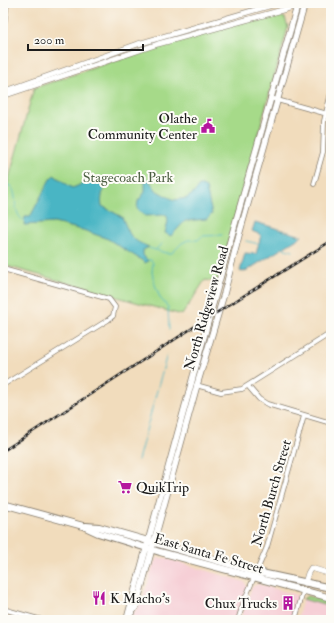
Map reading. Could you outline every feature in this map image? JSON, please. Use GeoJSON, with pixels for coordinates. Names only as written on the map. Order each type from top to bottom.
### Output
{"type":"FeatureCollection","features":[{"type":"Feature","properties":{"kind":"main road"},"geometry":{"type":"LineString","coordinates":[[297,4],[306,3]]}},
{"type":"Feature","properties":{"kind":"main road","name":"North Ridgeview Road"},"geometry":{"type":"LineString","coordinates":[[194,384],[224,294],[239,235],[306,3]]}},
{"type":"Feature","properties":{"kind":"main road","name":"North Ridgeview Road"},"geometry":{"type":"LineString","coordinates":[[127,619],[136,607],[149,549],[270,98],[297,4]]}},
{"type":"Feature","properties":{"kind":"main road","name":"East Santa Fe Street"},"geometry":{"type":"LineString","coordinates":[[3,504],[83,526],[99,527],[257,572],[330,588]]}},
{"type":"Feature","properties":{"kind":"main road","name":"East Santa Fe Street"},"geometry":{"type":"LineString","coordinates":[[83,526],[98,534],[149,549],[303,592],[331,598]]}},
{"type":"Feature","properties":{"kind":"main road","name":"North Ridgeview Road"},"geometry":{"type":"LineString","coordinates":[[127,619],[133,591],[149,549]]}},
{"type":"Feature","properties":{"kind":"main road"},"geometry":{"type":"LineString","coordinates":[[279,585],[300,586],[305,583]]}},
{"type":"Feature","properties":{"kind":"main road"},"geometry":{"type":"LineString","coordinates":[[303,592],[309,589],[321,590],[330,588]]}},
{"type":"Feature","properties":{"kind":"street"},"geometry":{"type":"LineString","coordinates":[[3,32],[7,3]]}},
{"type":"Feature","properties":{"kind":"street"},"geometry":{"type":"LineString","coordinates":[[3,92],[138,44],[278,3]]}},
{"type":"Feature","properties":{"kind":"street"},"geometry":{"type":"LineString","coordinates":[[3,96],[158,44],[297,4]]}},
{"type":"Feature","properties":{"kind":"street"},"geometry":{"type":"LineString","coordinates":[[314,184],[323,152],[325,114],[331,92]]}},
{"type":"Feature","properties":{"kind":"street"},"geometry":{"type":"LineString","coordinates":[[270,98],[331,115]]}},
{"type":"Feature","properties":{"kind":"street"},"geometry":{"type":"LineString","coordinates":[[3,269],[109,299],[115,307],[113,316],[108,320],[3,385]]}},
{"type":"Feature","properties":{"kind":"street"},"geometry":{"type":"LineString","coordinates":[[194,384],[221,392],[236,391],[248,386],[331,333]]}},
{"type":"Feature","properties":{"kind":"street"},"geometry":{"type":"LineString","coordinates":[[248,386],[259,399],[267,404],[331,423]]}},
{"type":"Feature","properties":{"kind":"street","name":"North Burch Street"},"geometry":{"type":"LineString","coordinates":[[238,620],[244,601],[267,547],[304,416]]}},
{"type":"Feature","properties":{"kind":"street"},"geometry":{"type":"LineString","coordinates":[[305,583],[311,568],[331,574]]}},
{"type":"Feature","properties":{"kind":"street"},"geometry":{"type":"LineString","coordinates":[[295,620],[303,592]]}},
{"type":"Feature","properties":{"kind":"street"},"geometry":{"type":"LineString","coordinates":[[3,609],[42,620]]}},
{"type":"Feature","properties":{"kind":"shaded area"},"geometry":{"type":"Polygon","coordinates":[[[158,558],[165,558],[245,582],[247,588],[235,620],[128,620],[142,601],[154,563],[158,558]]]}},
{"type":"Feature","properties":{"kind":"shaded area"},"geometry":{"type":"Polygon","coordinates":[[[258,584],[297,595],[298,599],[292,620],[240,620],[252,587],[258,584]]]}},
{"type":"Feature","properties":{"kind":"shaded area"},"geometry":{"type":"Polygon","coordinates":[[[303,599],[331,607],[331,620],[297,620],[303,599]]]}},
{"type":"Feature","properties":{"kind":"green space","name":"Stagecoach Park"},"geometry":{"type":"Polygon","coordinates":[[[276,15],[285,18],[288,27],[217,282],[205,280],[182,315],[3,265],[3,200],[34,88],[157,48],[166,43],[243,22],[276,15]]]}},
{"type":"Feature","properties":{"kind":"green space"},"geometry":{"type":"Polygon","coordinates":[[[307,596],[331,602],[331,607],[303,599],[307,596]]]}},
{"type":"Feature","properties":{"kind":"water"},"geometry":{"type":"Polygon","coordinates":[[[54,175],[72,188],[93,178],[104,182],[101,200],[102,206],[122,217],[131,236],[149,247],[143,250],[143,255],[148,261],[146,263],[108,239],[83,230],[54,223],[24,225],[25,217],[30,217],[50,179],[54,175]]]}},
{"type":"Feature","properties":{"kind":"water"},"geometry":{"type":"Polygon","coordinates":[[[148,179],[157,191],[174,200],[187,198],[194,193],[199,186],[206,188],[212,214],[207,219],[185,221],[171,236],[165,233],[168,221],[167,216],[145,216],[137,209],[138,201],[145,192],[145,180],[148,179]]]}},
{"type":"Feature","properties":{"kind":"water"},"geometry":{"type":"Polygon","coordinates":[[[255,222],[302,236],[246,271],[241,272],[245,253],[256,254],[261,235],[252,231],[255,222]]]}},
{"type":"Feature","properties":{"kind":"waterway"},"geometry":{"type":"LineString","coordinates":[[3,184],[11,186],[15,195],[16,209],[24,221]]}},
{"type":"Feature","properties":{"kind":"waterway"},"geometry":{"type":"LineString","coordinates":[[149,248],[166,253],[172,253],[182,243],[188,240],[198,240],[202,236],[222,235]]}},
{"type":"Feature","properties":{"kind":"waterway"},"geometry":{"type":"LineString","coordinates":[[246,241],[259,244]]}},
{"type":"Feature","properties":{"kind":"waterway"},"geometry":{"type":"LineString","coordinates":[[156,249],[162,244]]}},
{"type":"Feature","properties":{"kind":"waterway"},"geometry":{"type":"LineString","coordinates":[[282,248],[293,251]]}},
{"type":"Feature","properties":{"kind":"waterway"},"geometry":{"type":"LineString","coordinates":[[147,260],[151,260],[153,263],[152,272],[154,282],[160,298],[168,307],[169,330]]}},
{"type":"Feature","properties":{"kind":"waterway"},"geometry":{"type":"LineString","coordinates":[[138,460],[167,354]]}},
{"type":"Feature","properties":{"kind":"railway"},"geometry":{"type":"LineString","coordinates":[[3,451],[197,325],[331,241]]}},
{"type":"Feature","properties":{"kind":"place","name":"Olathe Community Center"},"geometry":{"type":"Point","coordinates":[208,126]}},
{"type":"Feature","properties":{"kind":"place","name":"QuikTrip"},"geometry":{"type":"Point","coordinates":[125,487]}},
{"type":"Feature","properties":{"kind":"place","name":"K Macho's"},"geometry":{"type":"Point","coordinates":[99,598]}},
{"type":"Feature","properties":{"kind":"place","name":"Chux Trucks"},"geometry":{"type":"Point","coordinates":[288,603]}}]}
